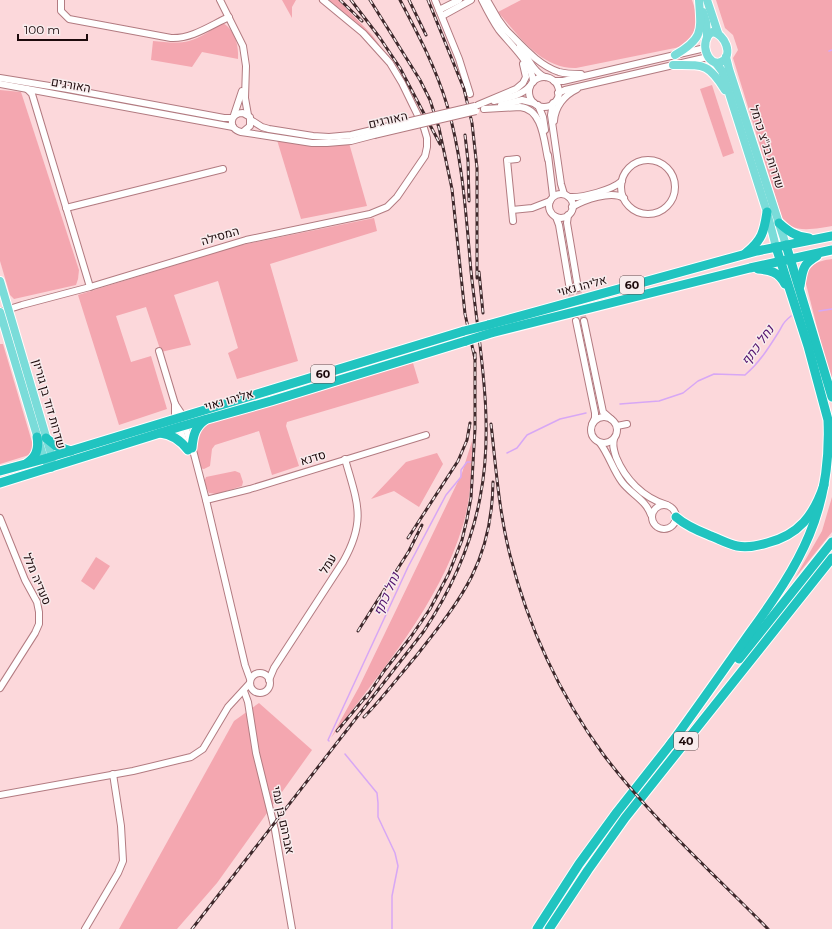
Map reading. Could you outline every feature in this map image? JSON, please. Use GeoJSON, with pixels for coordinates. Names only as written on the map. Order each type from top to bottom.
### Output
{"type":"FeatureCollection","features":[{"type":"Feature","properties":{"kind":"highway"},"geometry":{"type":"LineString","coordinates":[[737,257],[744,254],[758,242],[763,231],[767,212]]}},
{"type":"Feature","properties":{"kind":"highway"},"geometry":{"type":"LineString","coordinates":[[778,223],[800,237],[820,238]]}},
{"type":"Feature","properties":{"kind":"highway","name":"60"},"geometry":{"type":"LineString","coordinates":[[776,247],[832,236]]}},
{"type":"Feature","properties":{"kind":"highway"},"geometry":{"type":"LineString","coordinates":[[670,745],[783,587],[805,553],[816,531],[829,487],[831,462],[828,420],[795,290],[786,245]]}},
{"type":"Feature","properties":{"kind":"highway"},"geometry":{"type":"LineString","coordinates":[[776,247],[795,290],[832,397]]}},
{"type":"Feature","properties":{"kind":"highway","name":"אליהו נאוי"},"geometry":{"type":"LineString","coordinates":[[0,483],[158,434],[180,422],[206,419],[271,401],[466,341],[490,329],[776,247]]}},
{"type":"Feature","properties":{"kind":"highway"},"geometry":{"type":"LineString","coordinates":[[795,290],[807,262],[828,251]]}},
{"type":"Feature","properties":{"kind":"highway","name":"60"},"geometry":{"type":"LineString","coordinates":[[781,261],[828,251]]}},
{"type":"Feature","properties":{"kind":"highway","name":"אליהו נאוי"},"geometry":{"type":"LineString","coordinates":[[0,471],[180,422],[464,331],[490,329],[781,261]]}},
{"type":"Feature","properties":{"kind":"highway"},"geometry":{"type":"LineString","coordinates":[[750,268],[774,272],[795,290]]}},
{"type":"Feature","properties":{"kind":"highway"},"geometry":{"type":"LineString","coordinates":[[158,434],[165,434],[175,438],[190,449],[195,431],[206,419]]}},
{"type":"Feature","properties":{"kind":"highway"},"geometry":{"type":"LineString","coordinates":[[27,464],[33,459],[38,444],[42,438],[58,447],[71,451]]}},
{"type":"Feature","properties":{"kind":"highway"},"geometry":{"type":"LineString","coordinates":[[676,517],[686,525],[737,546],[754,546],[780,540],[790,534],[808,518],[820,498],[828,468],[830,438]]}},
{"type":"Feature","properties":{"kind":"highway"},"geometry":{"type":"LineString","coordinates":[[0,492],[6,484],[12,480]]}},
{"type":"Feature","properties":{"kind":"highway","name":"40"},"geometry":{"type":"LineString","coordinates":[[537,929],[579,864],[608,824],[832,542]]}},
{"type":"Feature","properties":{"kind":"highway","name":"40"},"geometry":{"type":"LineString","coordinates":[[549,929],[625,818],[832,558]]}},
{"type":"Feature","properties":{"kind":"main road"},"geometry":{"type":"LineString","coordinates":[[699,0],[706,22],[707,36],[704,44],[705,48],[708,57],[716,63],[720,63],[724,61],[726,56],[726,45],[724,39],[718,33],[707,0]]}},
{"type":"Feature","properties":{"kind":"main road"},"geometry":{"type":"LineString","coordinates":[[675,55],[693,43],[700,31],[699,0]]}},
{"type":"Feature","properties":{"kind":"main road"},"geometry":{"type":"LineString","coordinates":[[707,36],[712,32],[718,33]]}},
{"type":"Feature","properties":{"kind":"main road","name":"שדרות בנ\"צ כרמל"},"geometry":{"type":"LineString","coordinates":[[726,56],[786,245]]}},
{"type":"Feature","properties":{"kind":"main road","name":"שדרות בנ\"צ כרמל"},"geometry":{"type":"LineString","coordinates":[[716,63],[722,71],[731,97],[767,212],[776,247]]}},
{"type":"Feature","properties":{"kind":"main road"},"geometry":{"type":"LineString","coordinates":[[673,65],[695,65],[708,69],[716,76],[731,97]]}},
{"type":"Feature","properties":{"kind":"main road","name":"שדרות דוד בן גוריון"},"geometry":{"type":"LineString","coordinates":[[0,281],[3,311],[51,468]]}},
{"type":"Feature","properties":{"kind":"street"},"geometry":{"type":"LineString","coordinates":[[61,0],[61,12],[69,19],[171,38],[194,34],[229,17]]}},
{"type":"Feature","properties":{"kind":"street"},"geometry":{"type":"LineString","coordinates":[[220,0],[243,46],[246,66],[244,81],[232,124],[238,131],[244,131],[250,126],[245,98],[244,81]]}},
{"type":"Feature","properties":{"kind":"street","name":"המסילה"},"geometry":{"type":"LineString","coordinates":[[3,311],[22,304],[90,287],[246,240],[377,211],[387,207],[395,200],[425,156],[427,144],[425,132],[402,83],[394,70],[369,39],[323,0]]}},
{"type":"Feature","properties":{"kind":"street"},"geometry":{"type":"LineString","coordinates":[[435,0],[459,59],[470,94]]}},
{"type":"Feature","properties":{"kind":"street"},"geometry":{"type":"LineString","coordinates":[[441,13],[459,0]]}},
{"type":"Feature","properties":{"kind":"street"},"geometry":{"type":"LineString","coordinates":[[441,13],[471,0]]}},
{"type":"Feature","properties":{"kind":"street"},"geometry":{"type":"LineString","coordinates":[[482,0],[497,26],[519,54],[532,75],[529,90],[530,97],[537,105],[543,116],[551,199],[549,206],[559,225],[570,290]]}},
{"type":"Feature","properties":{"kind":"street"},"geometry":{"type":"LineString","coordinates":[[488,0],[504,28],[524,51],[536,71],[540,75],[554,81],[563,81],[705,48]]}},
{"type":"Feature","properties":{"kind":"street"},"geometry":{"type":"LineString","coordinates":[[504,28],[536,58],[551,68],[568,74],[596,73]]}},
{"type":"Feature","properties":{"kind":"street"},"geometry":{"type":"LineString","coordinates":[[476,107],[516,88],[523,83],[526,74],[519,54]]}},
{"type":"Feature","properties":{"kind":"street"},"geometry":{"type":"LineString","coordinates":[[558,93],[588,84],[708,57]]}},
{"type":"Feature","properties":{"kind":"street"},"geometry":{"type":"LineString","coordinates":[[531,84],[538,78],[545,77]]}},
{"type":"Feature","properties":{"kind":"street","name":"האורגים"},"geometry":{"type":"LineString","coordinates":[[0,78],[224,118],[233,117]]}},
{"type":"Feature","properties":{"kind":"street"},"geometry":{"type":"LineString","coordinates":[[537,105],[547,106],[553,103],[557,98],[558,86],[554,81]]}},
{"type":"Feature","properties":{"kind":"street","name":"האורגים"},"geometry":{"type":"LineString","coordinates":[[0,84],[233,127]]}},
{"type":"Feature","properties":{"kind":"street","name":"האורגים"},"geometry":{"type":"LineString","coordinates":[[249,117],[262,127],[269,129],[313,136],[340,136],[373,132],[476,107],[516,96],[523,92],[531,84]]}},
{"type":"Feature","properties":{"kind":"street"},"geometry":{"type":"LineString","coordinates":[[554,140],[554,118],[560,104],[567,95],[588,84]]}},
{"type":"Feature","properties":{"kind":"street"},"geometry":{"type":"LineString","coordinates":[[27,89],[32,94],[90,287]]}},
{"type":"Feature","properties":{"kind":"street"},"geometry":{"type":"LineString","coordinates":[[35,104],[37,97],[42,91]]}},
{"type":"Feature","properties":{"kind":"street","name":"האורגים"},"geometry":{"type":"LineString","coordinates":[[476,107],[484,109],[522,100],[530,101],[537,105]]}},
{"type":"Feature","properties":{"kind":"street"},"geometry":{"type":"LineString","coordinates":[[553,103],[551,115],[554,140],[566,196],[572,202],[567,223],[578,288]]}},
{"type":"Feature","properties":{"kind":"street"},"geometry":{"type":"LineString","coordinates":[[484,109],[523,107],[531,111],[540,123],[548,159]]}},
{"type":"Feature","properties":{"kind":"street"},"geometry":{"type":"LineString","coordinates":[[233,117],[240,113],[249,117]]}},
{"type":"Feature","properties":{"kind":"street","name":"האורגים"},"geometry":{"type":"LineString","coordinates":[[244,131],[327,143],[351,141],[373,132]]}},
{"type":"Feature","properties":{"kind":"street"},"geometry":{"type":"LineString","coordinates":[[513,221],[507,160],[516,159]]}},
{"type":"Feature","properties":{"kind":"street"},"geometry":{"type":"LineString","coordinates":[[512,210],[532,208],[558,194],[574,197],[605,191],[618,185],[622,181],[627,170],[634,164],[643,161],[653,161],[664,165],[670,171],[674,178],[674,195],[671,202],[662,211],[654,214],[638,212],[630,207],[624,198],[622,181]]}},
{"type":"Feature","properties":{"kind":"street"},"geometry":{"type":"LineString","coordinates":[[66,208],[223,169]]}},
{"type":"Feature","properties":{"kind":"street"},"geometry":{"type":"LineString","coordinates":[[572,207],[584,201],[609,195],[618,195],[624,198]]}},
{"type":"Feature","properties":{"kind":"street"},"geometry":{"type":"LineString","coordinates":[[532,208],[562,218],[568,215]]}},
{"type":"Feature","properties":{"kind":"street"},"geometry":{"type":"LineString","coordinates":[[576,321],[595,413],[591,431],[592,435],[596,442],[600,443],[607,453],[614,470],[622,482],[645,504],[654,525],[661,529],[665,529],[672,526],[676,520],[673,509],[652,499],[628,478],[613,449],[612,444],[616,435],[617,426],[603,412],[584,321]]}},
{"type":"Feature","properties":{"kind":"street"},"geometry":{"type":"LineString","coordinates":[[159,351],[180,422],[199,474],[251,688],[255,691]]}},
{"type":"Feature","properties":{"kind":"street"},"geometry":{"type":"LineString","coordinates":[[592,424],[599,418],[603,417],[611,419]]}},
{"type":"Feature","properties":{"kind":"street"},"geometry":{"type":"LineString","coordinates":[[617,426],[627,424]]}},
{"type":"Feature","properties":{"kind":"street","name":"סדנא"},"geometry":{"type":"LineString","coordinates":[[206,500],[426,435]]}},
{"type":"Feature","properties":{"kind":"street"},"geometry":{"type":"LineString","coordinates":[[600,443],[608,443],[614,439]]}},
{"type":"Feature","properties":{"kind":"street","name":"עמל"},"geometry":{"type":"LineString","coordinates":[[269,680],[274,668],[349,552],[356,534],[358,524],[358,506],[345,459]]}},
{"type":"Feature","properties":{"kind":"street"},"geometry":{"type":"LineString","coordinates":[[651,515],[657,506],[667,505]]}},
{"type":"Feature","properties":{"kind":"street","name":"סעדיה מלל"},"geometry":{"type":"LineString","coordinates":[[0,518],[25,580],[37,602],[39,612],[39,624],[35,633],[0,688]]}},
{"type":"Feature","properties":{"kind":"street"},"geometry":{"type":"LineString","coordinates":[[243,693],[255,691],[260,692],[266,690],[269,686],[269,680],[264,674],[256,674],[245,664]]}},
{"type":"Feature","properties":{"kind":"street","name":"עמל"},"geometry":{"type":"LineString","coordinates":[[264,674],[274,668]]}},
{"type":"Feature","properties":{"kind":"street"},"geometry":{"type":"LineString","coordinates":[[0,795],[133,771],[191,758],[203,749],[228,707],[243,693],[256,674]]}},
{"type":"Feature","properties":{"kind":"street","name":"אברהם בן עמי"},"geometry":{"type":"LineString","coordinates":[[243,693],[251,717],[256,752],[275,830],[292,929]]}},
{"type":"Feature","properties":{"kind":"street"},"geometry":{"type":"LineString","coordinates":[[84,929],[118,873],[123,861],[121,826],[114,774]]}},
{"type":"Feature","properties":{"kind":"shaded area"},"geometry":{"type":"Polygon","coordinates":[[[282,0],[296,0],[292,7],[292,18],[282,0]]]}},
{"type":"Feature","properties":{"kind":"shaded area"},"geometry":{"type":"Polygon","coordinates":[[[329,0],[338,0],[372,35],[381,47],[357,23],[329,0]]]}},
{"type":"Feature","properties":{"kind":"shaded area"},"geometry":{"type":"Polygon","coordinates":[[[521,0],[692,0],[695,8],[696,26],[691,36],[680,47],[576,68],[563,67],[541,57],[523,41],[498,12],[521,0]]]}},
{"type":"Feature","properties":{"kind":"shaded area"},"geometry":{"type":"Polygon","coordinates":[[[716,0],[832,0],[832,226],[800,229],[791,226],[782,218],[733,58],[738,50],[733,35],[725,28],[716,0]]]}},
{"type":"Feature","properties":{"kind":"shaded area"},"geometry":{"type":"Polygon","coordinates":[[[223,23],[231,30],[233,34],[238,49],[238,59],[202,52],[192,67],[151,60],[153,41],[176,43],[193,40],[223,23]]]}},
{"type":"Feature","properties":{"kind":"shaded area"},"geometry":{"type":"Polygon","coordinates":[[[712,85],[734,153],[723,157],[700,89],[712,85]]]}},
{"type":"Feature","properties":{"kind":"shaded area"},"geometry":{"type":"Polygon","coordinates":[[[0,90],[21,92],[79,270],[76,285],[14,299],[10,295],[0,261],[0,90]]]}},
{"type":"Feature","properties":{"kind":"shaded area"},"geometry":{"type":"Polygon","coordinates":[[[277,140],[304,145],[322,146],[349,143],[367,206],[301,219],[277,140]]]}},
{"type":"Feature","properties":{"kind":"shaded area"},"geometry":{"type":"Polygon","coordinates":[[[374,218],[377,231],[270,264],[298,361],[237,379],[228,353],[238,348],[218,281],[174,295],[191,345],[161,352],[146,307],[116,316],[131,362],[151,356],[167,409],[119,425],[78,295],[237,246],[374,218]]]}},
{"type":"Feature","properties":{"kind":"shaded area"},"geometry":{"type":"Polygon","coordinates":[[[832,259],[832,386],[805,280],[808,270],[814,264],[832,259]]]}},
{"type":"Feature","properties":{"kind":"shaded area"},"geometry":{"type":"Polygon","coordinates":[[[0,344],[3,344],[32,442],[32,450],[29,455],[0,464],[0,344]]]}},
{"type":"Feature","properties":{"kind":"shaded area"},"geometry":{"type":"Polygon","coordinates":[[[413,363],[419,383],[287,422],[286,426],[299,466],[272,475],[259,431],[215,445],[212,449],[210,466],[204,469],[199,468],[195,442],[199,433],[210,422],[413,363]]]}},
{"type":"Feature","properties":{"kind":"shaded area"},"geometry":{"type":"Polygon","coordinates":[[[472,441],[472,462],[466,515],[452,554],[439,583],[424,610],[388,663],[331,738],[359,687],[462,473],[472,441]]]}},
{"type":"Feature","properties":{"kind":"shaded area"},"geometry":{"type":"Polygon","coordinates":[[[437,453],[443,464],[419,507],[394,491],[371,499],[406,462],[437,453]]]}},
{"type":"Feature","properties":{"kind":"shaded area"},"geometry":{"type":"Polygon","coordinates":[[[235,471],[240,473],[243,482],[242,486],[217,494],[209,493],[204,482],[206,477],[235,471]]]}},
{"type":"Feature","properties":{"kind":"shaded area"},"geometry":{"type":"Polygon","coordinates":[[[832,497],[832,532],[795,578],[822,531],[832,497]]]}},
{"type":"Feature","properties":{"kind":"shaded area"},"geometry":{"type":"Polygon","coordinates":[[[96,557],[110,566],[94,590],[81,581],[96,557]]]}},
{"type":"Feature","properties":{"kind":"shaded area"},"geometry":{"type":"Polygon","coordinates":[[[259,703],[312,750],[217,883],[177,929],[119,929],[234,721],[259,703]]]}},
{"type":"Feature","properties":{"kind":"waterway","name":"נחל כתף"},"geometry":{"type":"LineString","coordinates":[[819,311],[832,309]]}},
{"type":"Feature","properties":{"kind":"waterway","name":"נחל כתף"},"geometry":{"type":"LineString","coordinates":[[620,404],[659,401],[683,393],[698,381],[714,374],[745,375],[763,356],[784,323],[791,316]]}},
{"type":"Feature","properties":{"kind":"waterway","name":"נחל כתף"},"geometry":{"type":"LineString","coordinates":[[507,453],[517,448],[527,435],[560,419],[586,413]]}},
{"type":"Feature","properties":{"kind":"waterway","name":"נחל כתף"},"geometry":{"type":"LineString","coordinates":[[329,741],[328,740],[408,567],[446,495],[461,477],[461,470],[467,462],[470,462]]}},
{"type":"Feature","properties":{"kind":"waterway","name":"נחל כתף"},"geometry":{"type":"LineString","coordinates":[[345,754],[377,793],[378,817],[395,853],[398,866],[392,896],[392,929]]}},
{"type":"Feature","properties":{"kind":"tunnel"},"geometry":{"type":"LineString","coordinates":[[578,288],[584,321]]}},
{"type":"Feature","properties":{"kind":"tunnel"},"geometry":{"type":"LineString","coordinates":[[570,290],[576,321]]}},
{"type":"Feature","properties":{"kind":"railway"},"geometry":{"type":"LineString","coordinates":[[340,0],[362,21]]}},
{"type":"Feature","properties":{"kind":"railway"},"geometry":{"type":"LineString","coordinates":[[351,0],[380,38],[400,68],[440,144]]}},
{"type":"Feature","properties":{"kind":"railway"},"geometry":{"type":"LineString","coordinates":[[370,0],[420,80],[430,100],[439,128],[452,189],[465,314],[475,359]]}},
{"type":"Feature","properties":{"kind":"railway"},"geometry":{"type":"LineString","coordinates":[[192,929],[424,631],[443,600],[459,567],[476,516],[484,470],[486,413],[457,146],[447,105],[438,78],[400,0]]}},
{"type":"Feature","properties":{"kind":"railway"},"geometry":{"type":"LineString","coordinates":[[409,0],[426,35]]}},
{"type":"Feature","properties":{"kind":"railway"},"geometry":{"type":"LineString","coordinates":[[428,0],[464,89],[472,123],[477,168],[477,278]]}},
{"type":"Feature","properties":{"kind":"railway"},"geometry":{"type":"LineString","coordinates":[[465,135],[468,161],[469,201]]}},
{"type":"Feature","properties":{"kind":"railway"},"geometry":{"type":"LineString","coordinates":[[479,272],[483,313]]}},
{"type":"Feature","properties":{"kind":"railway"},"geometry":{"type":"LineString","coordinates":[[366,698],[430,609],[449,573],[462,540],[471,498],[475,429],[475,353]]}},
{"type":"Feature","properties":{"kind":"railway"},"geometry":{"type":"LineString","coordinates":[[408,538],[458,461],[467,440],[470,423]]}},
{"type":"Feature","properties":{"kind":"railway"},"geometry":{"type":"LineString","coordinates":[[491,424],[500,506],[506,539],[517,582],[536,634],[559,684],[587,731],[622,778],[682,844],[768,929]]}},
{"type":"Feature","properties":{"kind":"railway"},"geometry":{"type":"LineString","coordinates":[[364,717],[417,655],[448,614],[472,576],[481,556],[487,534],[493,482]]}},
{"type":"Feature","properties":{"kind":"railway"},"geometry":{"type":"LineString","coordinates":[[358,631],[409,551],[422,525]]}},
{"type":"Feature","properties":{"kind":"railway"},"geometry":{"type":"LineString","coordinates":[[337,731],[368,694]]}}]}
